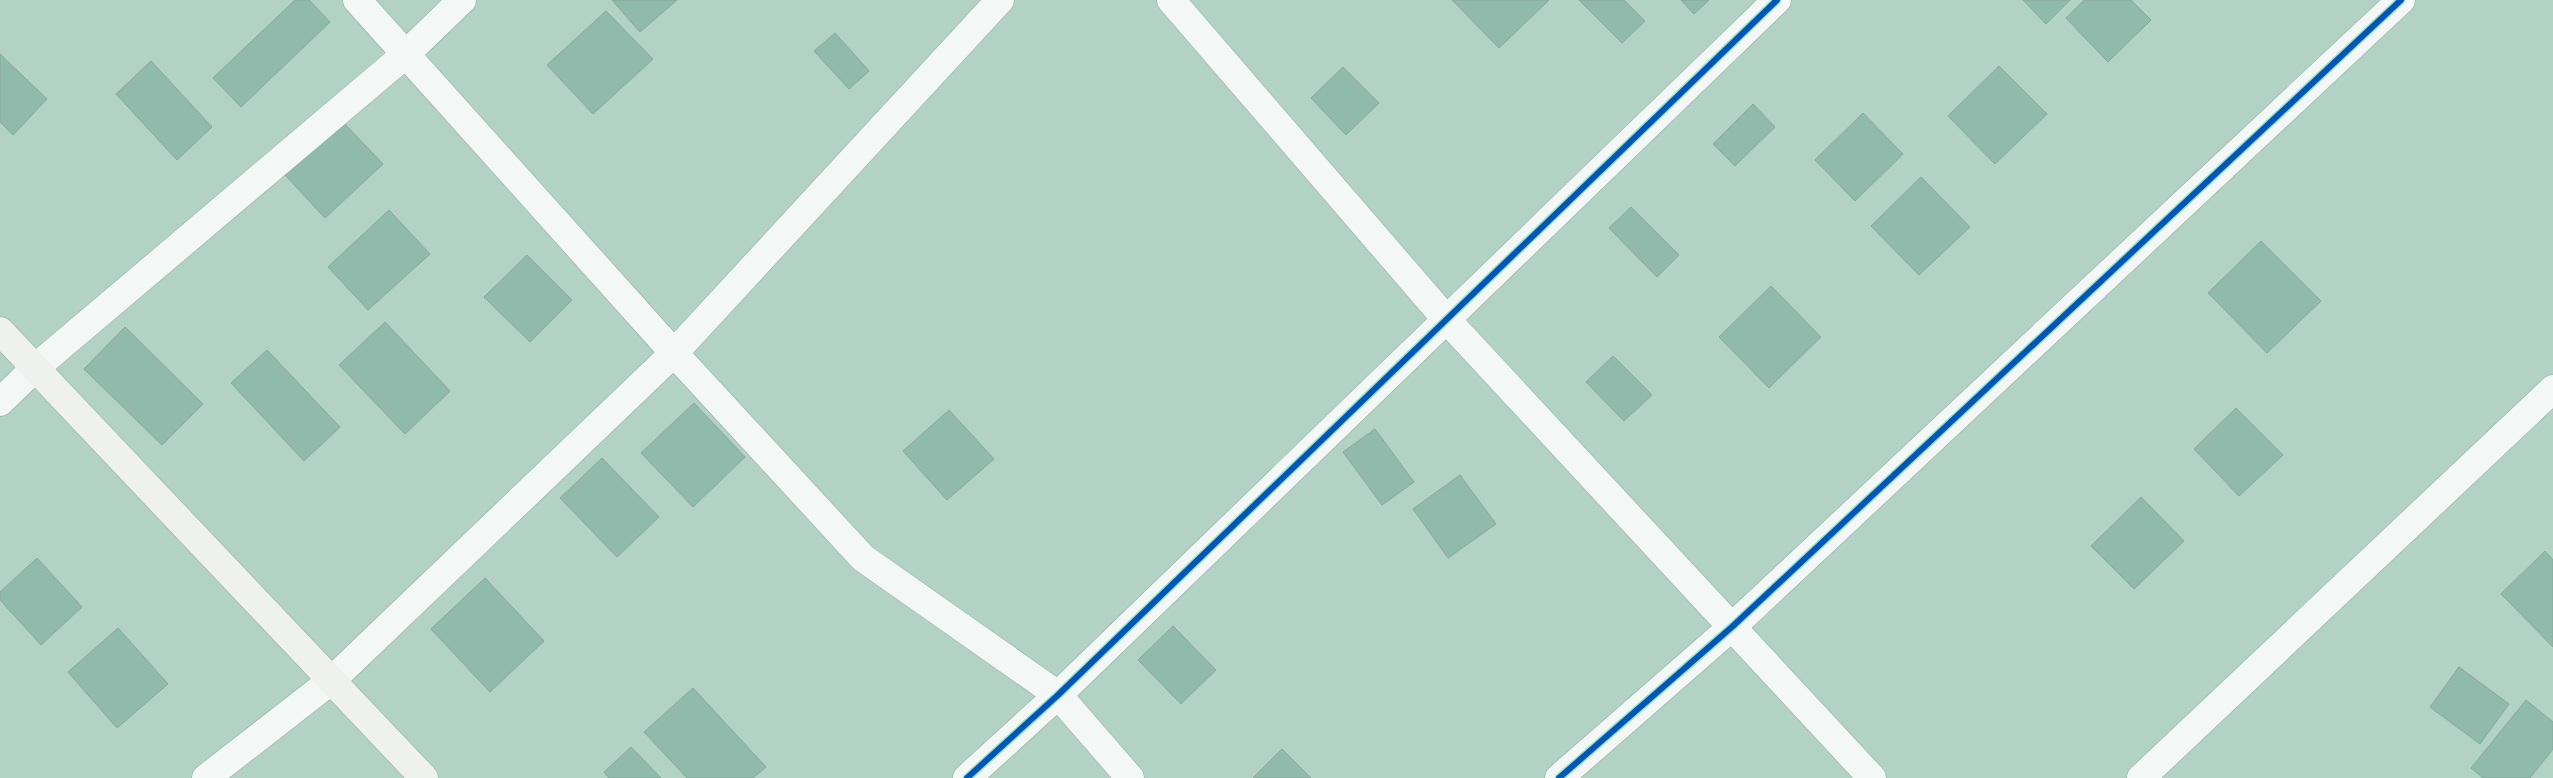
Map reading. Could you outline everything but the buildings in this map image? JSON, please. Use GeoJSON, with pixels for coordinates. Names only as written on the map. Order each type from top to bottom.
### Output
{"type":"FeatureCollection","features":[{"type":"Feature","properties":{"kind":"street"},"geometry":{"type":"LineString","coordinates":[[357,0],[674,353],[863,558],[1058,695],[1130,778]]}},
{"type":"Feature","properties":{"kind":"street"},"geometry":{"type":"LineString","coordinates":[[0,402],[35,368],[406,54],[462,0]]}},
{"type":"Feature","properties":{"kind":"street"},"geometry":{"type":"LineString","coordinates":[[206,778],[332,680],[674,353],[1000,0]]}},
{"type":"Feature","properties":{"kind":"street"},"geometry":{"type":"LineString","coordinates":[[1171,0],[1446,319],[1733,626],[1872,778]]}},
{"type":"Feature","properties":{"kind":"street"},"geometry":{"type":"LineString","coordinates":[[967,778],[1058,695],[1777,0]]}},
{"type":"Feature","properties":{"kind":"street"},"geometry":{"type":"LineString","coordinates":[[1559,778],[1733,626],[2401,0]]}},
{"type":"Feature","properties":{"kind":"street"},"geometry":{"type":"LineString","coordinates":[[0,331],[424,778]]}},
{"type":"Feature","properties":{"kind":"street"},"geometry":{"type":"LineString","coordinates":[[2141,778],[2553,389]]}},
{"type":"Feature","properties":{"kind":"cycle path"},"geometry":{"type":"LineString","coordinates":[[967,778],[1058,695],[1777,0]]}},
{"type":"Feature","properties":{"kind":"cycle path"},"geometry":{"type":"LineString","coordinates":[[1559,778],[1733,626],[2401,0]]}}]}
